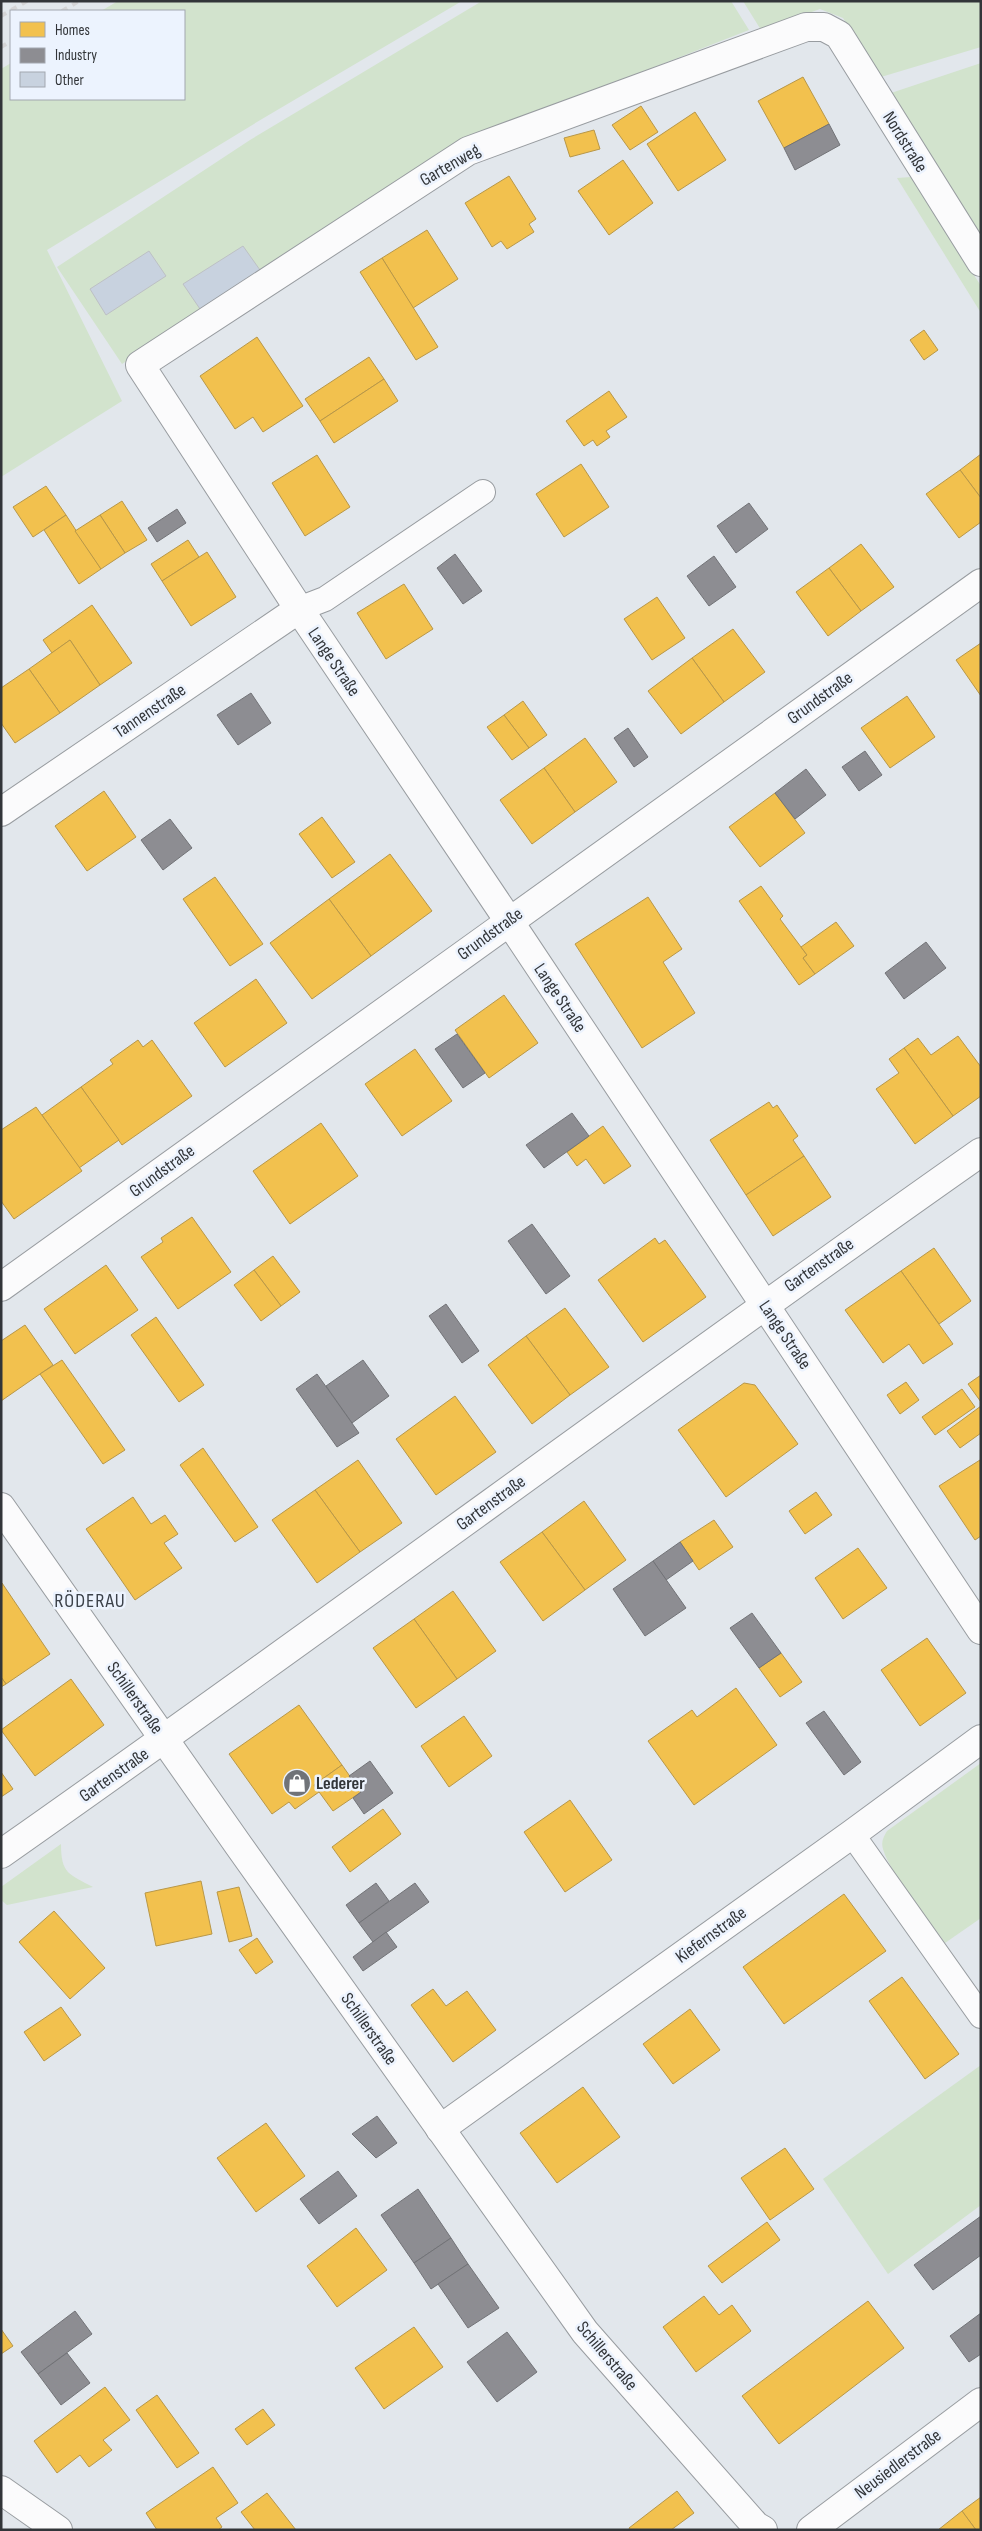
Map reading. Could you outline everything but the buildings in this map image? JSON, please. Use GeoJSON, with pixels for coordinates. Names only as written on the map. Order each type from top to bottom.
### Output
{"type":"FeatureCollection","features":[{"type":"Feature","properties":{"kind":"street","name":"Gartenweg"},"geometry":{"type":"LineString","coordinates":[[140,365],[468,151],[806,27],[824,27]]}},
{"type":"Feature","properties":{"kind":"street","name":"Nordstraße"},"geometry":{"type":"LineString","coordinates":[[824,27],[839,35],[981,262]]}},
{"type":"Feature","properties":{"kind":"street","name":"Lange Straße"},"geometry":{"type":"LineString","coordinates":[[140,365],[299,609],[981,1630]]}},
{"type":"Feature","properties":{"kind":"street","name":"Grundstraße"},"geometry":{"type":"LineString","coordinates":[[1,1287],[981,583]]}},
{"type":"Feature","properties":{"kind":"street","name":"Tannenstraße"},"geometry":{"type":"LineString","coordinates":[[1,812],[299,609]]}},
{"type":"Feature","properties":{"kind":"street","name":"Gartenstraße"},"geometry":{"type":"LineString","coordinates":[[1,1854],[165,1740],[764,1304],[981,1152]]}},
{"type":"Feature","properties":{"kind":"street","name":"Schillerstraße"},"geometry":{"type":"LineString","coordinates":[[1,1507],[585,2332],[756,2526],[763,2530]]}},
{"type":"Feature","properties":{"kind":"street","name":"Kiefernstraße"},"geometry":{"type":"LineString","coordinates":[[440,2129],[852,1834],[981,1739]]}},
{"type":"Feature","properties":{"kind":"street","name":"Neusiedlerstraße"},"geometry":{"type":"LineString","coordinates":[[813,2528],[981,2402]]}},
{"type":"Feature","properties":{"kind":"street"},"geometry":{"type":"LineString","coordinates":[[1,2490],[58,2530]]}},
{"type":"Feature","properties":{"kind":"lane"},"geometry":{"type":"LineString","coordinates":[[299,609],[325,599],[482,492]]}},
{"type":"Feature","properties":{"kind":"lane"},"geometry":{"type":"LineString","coordinates":[[852,1834],[981,2016]]}},
{"type":"Feature","properties":{"kind":"green space"},"geometry":{"type":"Polygon","coordinates":[[[118,1],[462,1],[262,119],[47,250],[122,401],[1,477],[1,69],[10,64],[10,100],[185,100],[185,10],[103,10],[118,1]]]}},
{"type":"Feature","properties":{"kind":"green space"},"geometry":{"type":"Polygon","coordinates":[[[482,1],[731,1],[749,30],[463,142],[122,364],[57,267],[250,140],[482,1]]]}},
{"type":"Feature","properties":{"kind":"green space"},"geometry":{"type":"Polygon","coordinates":[[[743,1],[981,1],[981,47],[881,77],[843,18],[820,9],[761,30],[743,1]]]}},
{"type":"Feature","properties":{"kind":"green space"},"geometry":{"type":"Polygon","coordinates":[[[981,63],[981,239],[891,93],[981,63]]]}},
{"type":"Feature","properties":{"kind":"green space"},"geometry":{"type":"Polygon","coordinates":[[[911,177],[981,286],[981,313],[897,178],[911,177]]]}},
{"type":"Feature","properties":{"kind":"green space"},"geometry":{"type":"Polygon","coordinates":[[[981,1763],[981,1918],[945,1943],[893,1870],[883,1849],[882,1842],[887,1831],[981,1763]]]}},
{"type":"Feature","properties":{"kind":"green space"},"geometry":{"type":"Polygon","coordinates":[[[61,1844],[63,1862],[68,1872],[93,1887],[7,1905],[1,1900],[1,1887],[61,1844]]]}},
{"type":"Feature","properties":{"kind":"green space"},"geometry":{"type":"Polygon","coordinates":[[[981,2065],[981,2205],[888,2274],[823,2179],[981,2065]]]}},
{"type":"Feature","properties":{"kind":"railway"},"geometry":{"type":"LineString","coordinates":[[11,10],[27,1]]}},
{"type":"Feature","properties":{"kind":"railway"},"geometry":{"type":"LineString","coordinates":[[64,10],[79,1]]}},
{"type":"Feature","properties":{"kind":"railway"},"geometry":{"type":"LineString","coordinates":[[1,16],[10,11]]}},
{"type":"Feature","properties":{"kind":"railway"},"geometry":{"type":"LineString","coordinates":[[1,47],[10,42]]}},
{"type":"Feature","properties":{"kind":"place","name":"Lederer"},"geometry":{"type":"Point","coordinates":[297,1783]}},
{"type":"Feature","properties":{"kind":"district","name":"RÖDERAU"},"geometry":{"type":"Point","coordinates":[90,1601]}}]}
